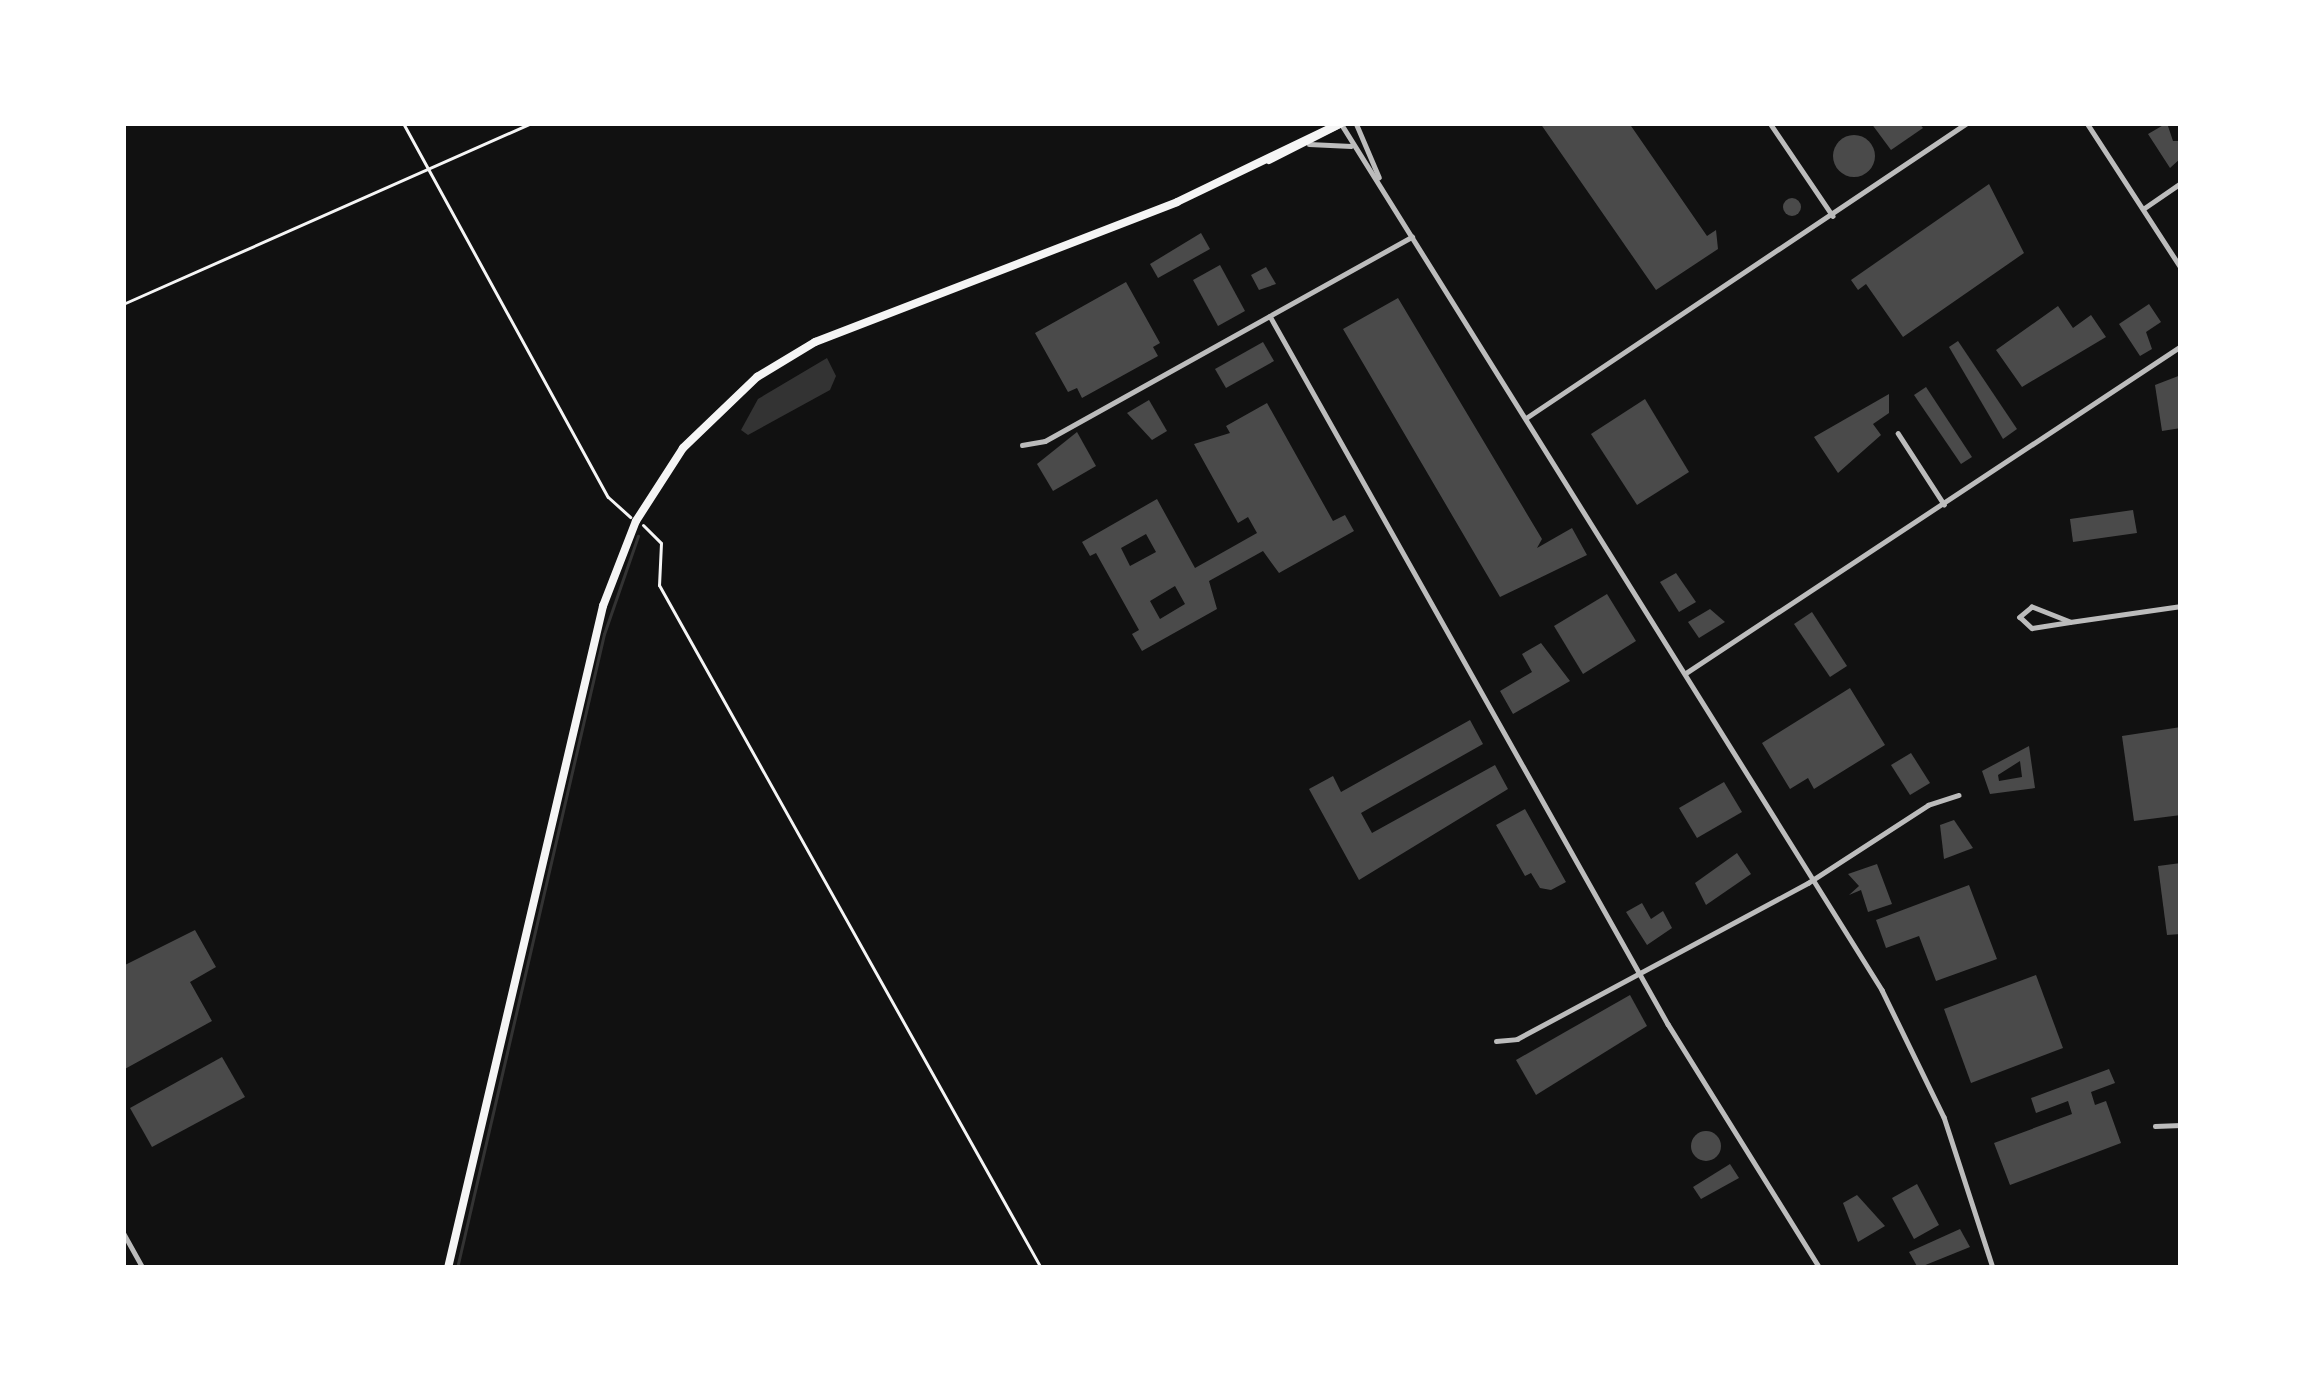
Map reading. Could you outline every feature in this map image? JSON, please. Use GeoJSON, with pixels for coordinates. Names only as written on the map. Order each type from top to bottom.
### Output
{"type":"FeatureCollection","features":[{"type":"Feature","properties":{"kind":"main road"},"geometry":{"type":"LineString","coordinates":[[448,1268],[593,642],[636,521],[704,425],[782,361],[854,323],[1309,144],[1341,123]]}},
{"type":"Feature","properties":{"kind":"main road"},"geometry":{"type":"LineString","coordinates":[[1262,162],[1341,123]]}},
{"type":"Feature","properties":{"kind":"street"},"geometry":{"type":"LineString","coordinates":[[1341,123],[1381,183]]}},
{"type":"Feature","properties":{"kind":"street"},"geometry":{"type":"LineString","coordinates":[[1356,123],[1381,183],[1412,237],[1815,878],[1936,1096],[1993,1268]]}},
{"type":"Feature","properties":{"kind":"street"},"geometry":{"type":"LineString","coordinates":[[1770,123],[1833,215]]}},
{"type":"Feature","properties":{"kind":"street"},"geometry":{"type":"LineString","coordinates":[[2087,123],[2181,268]]}},
{"type":"Feature","properties":{"kind":"street"},"geometry":{"type":"LineString","coordinates":[[1526,418],[1963,124]]}},
{"type":"Feature","properties":{"kind":"street"},"geometry":{"type":"LineString","coordinates":[[1309,144],[1354,148]]}},
{"type":"Feature","properties":{"kind":"street"},"geometry":{"type":"LineString","coordinates":[[2143,209],[2181,183]]}},
{"type":"Feature","properties":{"kind":"street"},"geometry":{"type":"LineString","coordinates":[[1022,445],[1045,441],[1412,237]]}},
{"type":"Feature","properties":{"kind":"street"},"geometry":{"type":"LineString","coordinates":[[1270,316],[1639,973],[1820,1268]]}},
{"type":"Feature","properties":{"kind":"street"},"geometry":{"type":"LineString","coordinates":[[1686,673],[2181,346]]}},
{"type":"Feature","properties":{"kind":"street"},"geometry":{"type":"LineString","coordinates":[[1898,433],[1944,504]]}},
{"type":"Feature","properties":{"kind":"street"},"geometry":{"type":"LineString","coordinates":[[2070,622],[2032,607],[2020,617],[2026,627],[2070,622],[2181,606]]}},
{"type":"Feature","properties":{"kind":"street"},"geometry":{"type":"LineString","coordinates":[[1496,1041],[1517,1039],[1815,878],[1928,805],[1958,795]]}},
{"type":"Feature","properties":{"kind":"street"},"geometry":{"type":"LineString","coordinates":[[2155,1126],[2181,1125]]}},
{"type":"Feature","properties":{"kind":"street"},"geometry":{"type":"LineString","coordinates":[[123,1232],[143,1268]]}},
{"type":"Feature","properties":{"kind":"path"},"geometry":{"type":"LineString","coordinates":[[403,123],[608,497],[656,535],[659,585],[1041,1268]]}},
{"type":"Feature","properties":{"kind":"path"},"geometry":{"type":"LineString","coordinates":[[123,304],[532,123]]}},
{"type":"Feature","properties":{"kind":"shaded area"},"geometry":{"type":"Polygon","coordinates":[[[827,358],[836,376],[830,390],[748,435],[741,430],[758,399],[827,358]]]}},
{"type":"Feature","properties":{"kind":"building"},"geometry":{"type":"Polygon","coordinates":[[[1540,123],[1629,123],[1707,236],[1716,230],[1718,249],[1656,290],[1540,123]]]}},
{"type":"Feature","properties":{"kind":"building"},"geometry":{"type":"Polygon","coordinates":[[[1871,123],[1919,123],[1923,128],[1891,150],[1871,123]]]}},
{"type":"Feature","properties":{"kind":"building"},"geometry":{"type":"Polygon","coordinates":[[[2167,123],[2173,141],[2181,141],[2181,158],[2170,168],[2148,134],[2167,123]]]}},
{"type":"Feature","properties":{"kind":"building"},"geometry":{"type":"Polygon","coordinates":[[[1854,135],[1869,141],[1875,156],[1869,171],[1854,177],[1839,171],[1833,156],[1839,141],[1854,135]]]}},
{"type":"Feature","properties":{"kind":"building"},"geometry":{"type":"Polygon","coordinates":[[[1989,184],[2024,253],[1903,337],[1866,284],[1858,290],[1851,280],[1989,184]]]}},
{"type":"Feature","properties":{"kind":"building"},"geometry":{"type":"Polygon","coordinates":[[[1792,198],[1801,207],[1792,216],[1783,207],[1792,198]]]}},
{"type":"Feature","properties":{"kind":"building"},"geometry":{"type":"Polygon","coordinates":[[[1201,233],[1210,249],[1158,278],[1150,264],[1201,233]]]}},
{"type":"Feature","properties":{"kind":"building"},"geometry":{"type":"Polygon","coordinates":[[[1220,265],[1245,311],[1218,326],[1193,280],[1220,265]]]}},
{"type":"Feature","properties":{"kind":"building"},"geometry":{"type":"Polygon","coordinates":[[[1266,267],[1276,284],[1259,290],[1251,275],[1266,267]]]}},
{"type":"Feature","properties":{"kind":"building"},"geometry":{"type":"Polygon","coordinates":[[[1126,282],[1160,343],[1153,347],[1158,356],[1082,398],[1077,388],[1068,392],[1035,333],[1126,282]]]}},
{"type":"Feature","properties":{"kind":"building"},"geometry":{"type":"Polygon","coordinates":[[[1398,298],[1542,539],[1537,548],[1572,528],[1587,555],[1500,597],[1343,329],[1398,298]]]}},
{"type":"Feature","properties":{"kind":"building"},"geometry":{"type":"Polygon","coordinates":[[[2149,304],[2161,322],[2146,332],[2152,349],[2140,356],[2119,324],[2149,304]]]}},
{"type":"Feature","properties":{"kind":"building"},"geometry":{"type":"Polygon","coordinates":[[[2058,306],[2073,328],[2091,315],[2106,337],[2022,387],[1996,350],[2058,306]]]}},
{"type":"Feature","properties":{"kind":"building"},"geometry":{"type":"Polygon","coordinates":[[[1958,341],[2017,429],[2003,439],[1949,347],[1958,341]]]}},
{"type":"Feature","properties":{"kind":"building"},"geometry":{"type":"Polygon","coordinates":[[[1263,342],[1274,361],[1226,388],[1215,369],[1263,342]]]}},
{"type":"Feature","properties":{"kind":"building"},"geometry":{"type":"Polygon","coordinates":[[[2181,375],[2181,428],[2162,431],[2155,385],[2181,375]]]}},
{"type":"Feature","properties":{"kind":"building"},"geometry":{"type":"Polygon","coordinates":[[[1926,387],[1972,457],[1961,464],[1914,395],[1926,387]]]}},
{"type":"Feature","properties":{"kind":"building"},"geometry":{"type":"Polygon","coordinates":[[[1889,394],[1889,413],[1873,424],[1881,435],[1838,473],[1814,437],[1889,394]]]}},
{"type":"Feature","properties":{"kind":"building"},"geometry":{"type":"Polygon","coordinates":[[[1645,399],[1689,472],[1637,505],[1591,434],[1645,399]]]}},
{"type":"Feature","properties":{"kind":"building"},"geometry":{"type":"Polygon","coordinates":[[[1149,400],[1167,431],[1152,440],[1127,413],[1149,400]]]}},
{"type":"Feature","properties":{"kind":"building"},"geometry":{"type":"Polygon","coordinates":[[[1267,403],[1333,521],[1345,515],[1354,531],[1279,573],[1263,551],[1209,581],[1217,609],[1142,651],[1132,634],[1139,630],[1096,553],[1090,556],[1082,542],[1157,499],[1195,568],[1257,533],[1248,517],[1238,523],[1194,444],[1230,433],[1226,426],[1267,403]],[[1146,534],[1121,548],[1130,566],[1156,552],[1146,534]],[[1175,586],[1150,601],[1160,619],[1185,604],[1175,586]]]}},
{"type":"Feature","properties":{"kind":"building"},"geometry":{"type":"Polygon","coordinates":[[[1077,432],[1096,466],[1053,491],[1037,464],[1077,432]]]}},
{"type":"Feature","properties":{"kind":"building"},"geometry":{"type":"Polygon","coordinates":[[[2133,510],[2137,533],[2073,542],[2070,519],[2133,510]]]}},
{"type":"Feature","properties":{"kind":"building"},"geometry":{"type":"Polygon","coordinates":[[[1676,573],[1696,602],[1679,612],[1660,582],[1676,573]]]}},
{"type":"Feature","properties":{"kind":"building"},"geometry":{"type":"Polygon","coordinates":[[[1607,594],[1636,641],[1583,674],[1554,626],[1607,594]]]}},
{"type":"Feature","properties":{"kind":"building"},"geometry":{"type":"Polygon","coordinates":[[[1710,609],[1725,622],[1699,638],[1688,622],[1710,609]]]}},
{"type":"Feature","properties":{"kind":"building"},"geometry":{"type":"Polygon","coordinates":[[[1812,612],[1847,666],[1830,677],[1794,624],[1812,612]]]}},
{"type":"Feature","properties":{"kind":"building"},"geometry":{"type":"Polygon","coordinates":[[[1541,643],[1570,681],[1513,714],[1500,691],[1532,672],[1522,654],[1541,643]]]}},
{"type":"Feature","properties":{"kind":"building"},"geometry":{"type":"Polygon","coordinates":[[[1850,688],[1885,745],[1814,789],[1808,778],[1790,789],[1762,743],[1850,688]]]}},
{"type":"Feature","properties":{"kind":"building"},"geometry":{"type":"Polygon","coordinates":[[[1470,720],[1483,744],[1361,813],[1372,833],[1495,765],[1508,789],[1359,880],[1309,789],[1333,776],[1341,792],[1470,720]]]}},
{"type":"Feature","properties":{"kind":"building"},"geometry":{"type":"Polygon","coordinates":[[[2181,727],[2181,815],[2134,821],[2122,736],[2181,727]]]}},
{"type":"Feature","properties":{"kind":"building"},"geometry":{"type":"Polygon","coordinates":[[[2029,746],[2035,788],[1990,794],[1982,771],[2029,746]],[[2020,761],[1998,775],[1999,781],[2022,777],[2020,761]]]}},
{"type":"Feature","properties":{"kind":"building"},"geometry":{"type":"Polygon","coordinates":[[[1911,753],[1930,783],[1910,795],[1891,765],[1911,753]]]}},
{"type":"Feature","properties":{"kind":"building"},"geometry":{"type":"Polygon","coordinates":[[[1724,782],[1742,812],[1697,838],[1679,808],[1724,782]]]}},
{"type":"Feature","properties":{"kind":"building"},"geometry":{"type":"Polygon","coordinates":[[[1525,809],[1566,882],[1551,890],[1540,888],[1531,873],[1525,876],[1496,825],[1525,809]]]}},
{"type":"Feature","properties":{"kind":"building"},"geometry":{"type":"Polygon","coordinates":[[[1954,820],[1973,848],[1944,859],[1940,825],[1954,820]]]}},
{"type":"Feature","properties":{"kind":"building"},"geometry":{"type":"Polygon","coordinates":[[[1737,853],[1751,874],[1706,905],[1695,883],[1737,853]]]}},
{"type":"Feature","properties":{"kind":"building"},"geometry":{"type":"Polygon","coordinates":[[[2181,863],[2181,934],[2167,935],[2158,866],[2181,863]]]}},
{"type":"Feature","properties":{"kind":"building"},"geometry":{"type":"Polygon","coordinates":[[[1877,864],[1892,904],[1868,912],[1861,890],[1849,895],[1859,886],[1848,874],[1877,864]]]}},
{"type":"Feature","properties":{"kind":"building"},"geometry":{"type":"Polygon","coordinates":[[[1969,885],[1997,959],[1936,981],[1919,936],[1886,948],[1876,920],[1969,885]]]}},
{"type":"Feature","properties":{"kind":"building"},"geometry":{"type":"Polygon","coordinates":[[[1642,903],[1651,919],[1663,911],[1672,928],[1647,945],[1626,912],[1642,903]]]}},
{"type":"Feature","properties":{"kind":"building"},"geometry":{"type":"Polygon","coordinates":[[[195,930],[216,967],[190,982],[212,1021],[123,1070],[123,966],[195,930]]]}},
{"type":"Feature","properties":{"kind":"building"},"geometry":{"type":"Polygon","coordinates":[[[2036,975],[2063,1048],[1971,1083],[1944,1009],[2036,975]]]}},
{"type":"Feature","properties":{"kind":"building"},"geometry":{"type":"Polygon","coordinates":[[[1630,995],[1647,1026],[1536,1095],[1516,1060],[1630,995]]]}},
{"type":"Feature","properties":{"kind":"building"},"geometry":{"type":"Polygon","coordinates":[[[222,1057],[245,1097],[152,1147],[130,1108],[222,1057]]]}},
{"type":"Feature","properties":{"kind":"building"},"geometry":{"type":"Polygon","coordinates":[[[2109,1069],[2115,1083],[2091,1092],[2095,1105],[2106,1101],[2121,1143],[2010,1185],[1994,1143],[2072,1114],[2068,1101],[2036,1113],[2031,1098],[2109,1069]]]}},
{"type":"Feature","properties":{"kind":"building"},"geometry":{"type":"Polygon","coordinates":[[[1706,1131],[1717,1135],[1721,1146],[1717,1157],[1706,1161],[1695,1157],[1691,1146],[1695,1135],[1706,1131]]]}},
{"type":"Feature","properties":{"kind":"building"},"geometry":{"type":"Polygon","coordinates":[[[1730,1164],[1739,1178],[1701,1199],[1693,1187],[1730,1164]]]}},
{"type":"Feature","properties":{"kind":"building"},"geometry":{"type":"Polygon","coordinates":[[[1917,1184],[1939,1225],[1914,1239],[1892,1198],[1917,1184]]]}},
{"type":"Feature","properties":{"kind":"building"},"geometry":{"type":"Polygon","coordinates":[[[1857,1195],[1885,1226],[1858,1242],[1843,1203],[1857,1195]]]}},
{"type":"Feature","properties":{"kind":"building"},"geometry":{"type":"Polygon","coordinates":[[[1960,1229],[1970,1247],[1918,1268],[1909,1252],[1960,1229]]]}},
{"type":"Feature","properties":{"kind":"waterway"},"geometry":{"type":"LineString","coordinates":[[457,1268],[604,634],[638,536]]}}]}
